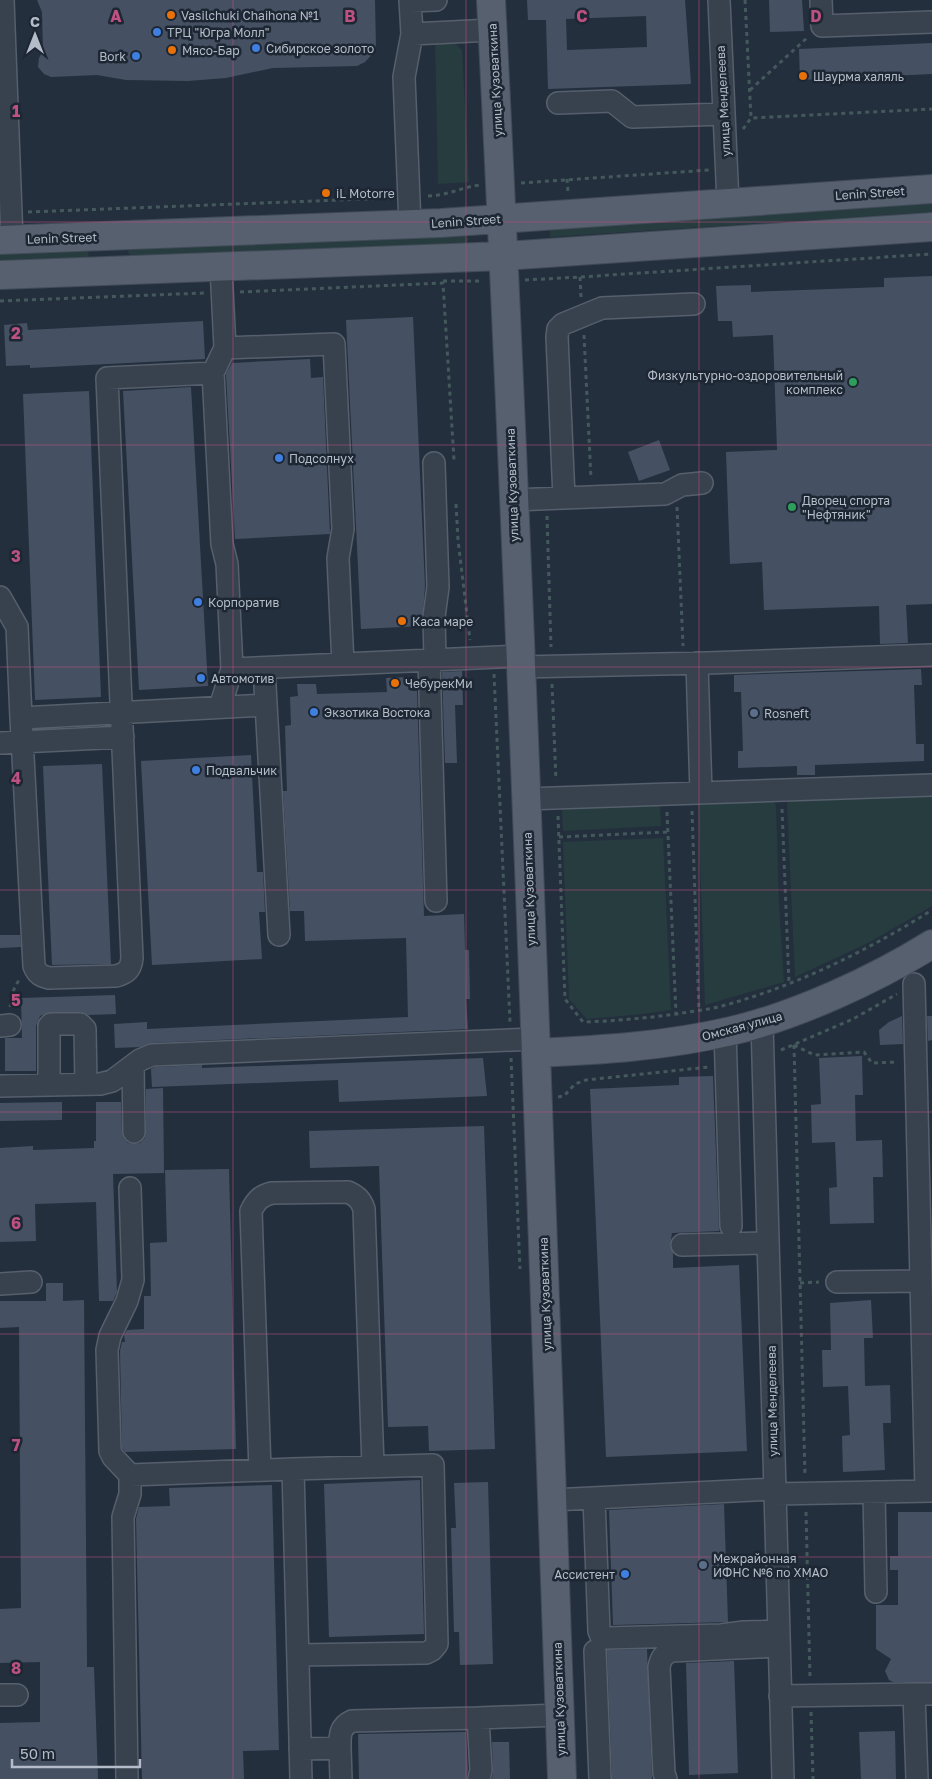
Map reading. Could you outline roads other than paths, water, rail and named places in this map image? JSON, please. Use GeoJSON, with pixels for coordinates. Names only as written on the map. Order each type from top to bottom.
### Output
{"type":"FeatureCollection","features":[{"type":"Feature","properties":{"kind":"main road","name":"улица Кузоваткина"},"geometry":{"type":"LineString","coordinates":[[490,0],[502,219],[535,1046],[525,1098],[552,1494],[562,1779]]}},
{"type":"Feature","properties":{"kind":"main road","name":"Lenin Street"},"geometry":{"type":"LineString","coordinates":[[8,231],[104,236],[410,225],[932,189]]}},
{"type":"Feature","properties":{"kind":"main road"},"geometry":{"type":"LineString","coordinates":[[0,275],[503,256],[932,227]]}},
{"type":"Feature","properties":{"kind":"main road"},"geometry":{"type":"LineString","coordinates":[[104,236],[106,271]]}},
{"type":"Feature","properties":{"kind":"main road","name":"Омская улица"},"geometry":{"type":"LineString","coordinates":[[535,1046],[628,1048],[699,1038],[762,1023],[830,996],[916,976],[932,944]]}},
{"type":"Feature","properties":{"kind":"street"},"geometry":{"type":"LineString","coordinates":[[3,0],[5,181],[8,231]]}},
{"type":"Feature","properties":{"kind":"street"},"geometry":{"type":"LineString","coordinates":[[410,225],[404,78],[412,34],[410,0],[436,0]]}},
{"type":"Feature","properties":{"kind":"street","name":"улица Менделеева"},"geometry":{"type":"LineString","coordinates":[[719,0],[728,203]]}},
{"type":"Feature","properties":{"kind":"street"},"geometry":{"type":"LineString","coordinates":[[821,0],[822,26],[932,22]]}},
{"type":"Feature","properties":{"kind":"street"},"geometry":{"type":"LineString","coordinates":[[412,34],[492,30]]}},
{"type":"Feature","properties":{"kind":"street"},"geometry":{"type":"LineString","coordinates":[[558,103],[612,101],[632,117],[724,114]]}},
{"type":"Feature","properties":{"kind":"street"},"geometry":{"type":"LineString","coordinates":[[220,707],[232,669],[226,564],[222,544],[213,373],[225,348],[221,268]]}},
{"type":"Feature","properties":{"kind":"street"},"geometry":{"type":"LineString","coordinates":[[555,498],[558,329],[563,324],[582,315],[608,308],[694,304]]}},
{"type":"Feature","properties":{"kind":"street"},"geometry":{"type":"LineString","coordinates":[[225,348],[334,344],[343,529],[338,558],[343,664]]}},
{"type":"Feature","properties":{"kind":"street"},"geometry":{"type":"LineString","coordinates":[[0,596],[17,627],[34,966],[36,972],[41,976],[49,978],[116,976],[128,971],[132,958],[107,378],[213,373]]}},
{"type":"Feature","properties":{"kind":"street"},"geometry":{"type":"LineString","coordinates":[[434,464],[438,587],[432,659],[436,901]]}},
{"type":"Feature","properties":{"kind":"street"},"geometry":{"type":"LineString","coordinates":[[513,500],[665,494],[690,483],[702,483]]}},
{"type":"Feature","properties":{"kind":"street"},"geometry":{"type":"LineString","coordinates":[[232,669],[432,659],[520,662],[552,666],[932,655]]}},
{"type":"Feature","properties":{"kind":"street"},"geometry":{"type":"LineString","coordinates":[[696,793],[702,663]]}},
{"type":"Feature","properties":{"kind":"street"},"geometry":{"type":"LineString","coordinates":[[264,668],[279,935]]}},
{"type":"Feature","properties":{"kind":"street"},"geometry":{"type":"LineString","coordinates":[[21,718],[266,705]]}},
{"type":"Feature","properties":{"kind":"street"},"geometry":{"type":"LineString","coordinates":[[0,743],[123,737]]}},
{"type":"Feature","properties":{"kind":"street"},"geometry":{"type":"LineString","coordinates":[[525,799],[932,785]]}},
{"type":"Feature","properties":{"kind":"street"},"geometry":{"type":"LineString","coordinates":[[552,1494],[594,1498],[774,1491],[805,1493],[929,1491],[928,1369],[921,1281],[916,976]]}},
{"type":"Feature","properties":{"kind":"street","name":"улица Менделеева"},"geometry":{"type":"LineString","coordinates":[[762,1023],[783,1779]]}},
{"type":"Feature","properties":{"kind":"street"},"geometry":{"type":"LineString","coordinates":[[49,1085],[48,1029],[51,1024],[80,1024],[85,1029],[86,1084]]}},
{"type":"Feature","properties":{"kind":"street"},"geometry":{"type":"LineString","coordinates":[[725,1032],[731,1226]]}},
{"type":"Feature","properties":{"kind":"street"},"geometry":{"type":"LineString","coordinates":[[0,1086],[100,1084],[112,1081],[140,1060],[152,1055],[535,1046]]}},
{"type":"Feature","properties":{"kind":"street"},"geometry":{"type":"LineString","coordinates":[[132,1066],[134,1132]]}},
{"type":"Feature","properties":{"kind":"street"},"geometry":{"type":"LineString","coordinates":[[127,1779],[123,1517],[130,1494],[130,1475],[113,1457],[110,1451],[107,1350],[110,1336],[127,1301],[133,1280],[130,1188]]}},
{"type":"Feature","properties":{"kind":"street"},"geometry":{"type":"LineString","coordinates":[[260,1470],[251,1212],[255,1202],[262,1196],[272,1194],[348,1192],[362,1202],[364,1210],[373,1466]]}},
{"type":"Feature","properties":{"kind":"street"},"geometry":{"type":"LineString","coordinates":[[682,1245],[768,1242]]}},
{"type":"Feature","properties":{"kind":"street"},"geometry":{"type":"LineString","coordinates":[[837,1282],[921,1281]]}},
{"type":"Feature","properties":{"kind":"street"},"geometry":{"type":"LineString","coordinates":[[0,1284],[31,1282]]}},
{"type":"Feature","properties":{"kind":"street"},"geometry":{"type":"LineString","coordinates":[[130,1475],[434,1465],[437,1644],[432,1650],[426,1652],[298,1655]]}},
{"type":"Feature","properties":{"kind":"street"},"geometry":{"type":"LineString","coordinates":[[293,1469],[300,1779]]}},
{"type":"Feature","properties":{"kind":"street"},"geometry":{"type":"LineString","coordinates":[[552,1494],[682,1482]]}},
{"type":"Feature","properties":{"kind":"street"},"geometry":{"type":"LineString","coordinates":[[874,1492],[876,1592]]}},
{"type":"Feature","properties":{"kind":"street"},"geometry":{"type":"LineString","coordinates":[[594,1498],[598,1631],[601,1636],[606,1638],[721,1635],[744,1632],[779,1638]]}},
{"type":"Feature","properties":{"kind":"street"},"geometry":{"type":"LineString","coordinates":[[666,1779],[664,1773],[659,1667],[660,1660],[664,1655],[671,1651],[779,1638]]}},
{"type":"Feature","properties":{"kind":"street"},"geometry":{"type":"LineString","coordinates":[[595,1651],[600,1779]]}},
{"type":"Feature","properties":{"kind":"street"},"geometry":{"type":"LineString","coordinates":[[780,1696],[923,1694],[924,1750],[917,1779]]}},
{"type":"Feature","properties":{"kind":"street"},"geometry":{"type":"LineString","coordinates":[[340,1779],[340,1735],[342,1728],[352,1721],[559,1715]]}},
{"type":"Feature","properties":{"kind":"street"},"geometry":{"type":"LineString","coordinates":[[478,1718],[479,1779]]}},
{"type":"Feature","properties":{"kind":"street"},"geometry":{"type":"LineString","coordinates":[[300,1749],[340,1748]]}},
{"type":"Feature","properties":{"kind":"place","name":"Vasilchuki Chaihona №1"},"geometry":{"type":"Point","coordinates":[171,15]}},
{"type":"Feature","properties":{"kind":"place","name":"ТРЦ \"Югра Молл\""},"geometry":{"type":"Point","coordinates":[157,32]}},
{"type":"Feature","properties":{"kind":"place","name":"Сибирское золото"},"geometry":{"type":"Point","coordinates":[256,48]}},
{"type":"Feature","properties":{"kind":"place","name":"Мясо-Бар"},"geometry":{"type":"Point","coordinates":[172,50]}},
{"type":"Feature","properties":{"kind":"place","name":"Bork"},"geometry":{"type":"Point","coordinates":[136,56]}},
{"type":"Feature","properties":{"kind":"place","name":"Шаурма халяль"},"geometry":{"type":"Point","coordinates":[803,76]}},
{"type":"Feature","properties":{"kind":"place","name":"iL Motorre"},"geometry":{"type":"Point","coordinates":[326,193]}},
{"type":"Feature","properties":{"kind":"place","name":"Физкультурно-оздоровительный комплекс"},"geometry":{"type":"Point","coordinates":[853,382]}},
{"type":"Feature","properties":{"kind":"place","name":"Подсолнух"},"geometry":{"type":"Point","coordinates":[279,458]}},
{"type":"Feature","properties":{"kind":"place","name":"Дворец спорта \"Нефтяник\""},"geometry":{"type":"Point","coordinates":[792,507]}},
{"type":"Feature","properties":{"kind":"place","name":"Корпоратив"},"geometry":{"type":"Point","coordinates":[198,602]}},
{"type":"Feature","properties":{"kind":"place","name":"Каса маре"},"geometry":{"type":"Point","coordinates":[402,621]}},
{"type":"Feature","properties":{"kind":"place","name":"Автомотив"},"geometry":{"type":"Point","coordinates":[201,678]}},
{"type":"Feature","properties":{"kind":"place","name":"ЧебурекМи"},"geometry":{"type":"Point","coordinates":[395,683]}},
{"type":"Feature","properties":{"kind":"place","name":"Экзотика Востока"},"geometry":{"type":"Point","coordinates":[314,712]}},
{"type":"Feature","properties":{"kind":"place","name":"Rosneft"},"geometry":{"type":"Point","coordinates":[754,713]}},
{"type":"Feature","properties":{"kind":"place","name":"Подвальчик"},"geometry":{"type":"Point","coordinates":[196,770]}},
{"type":"Feature","properties":{"kind":"place","name":"Межрайонная ИФНС №6 по ХМАО"},"geometry":{"type":"Point","coordinates":[703,1565]}},
{"type":"Feature","properties":{"kind":"place","name":"Ассистент"},"geometry":{"type":"Point","coordinates":[625,1574]}}]}
